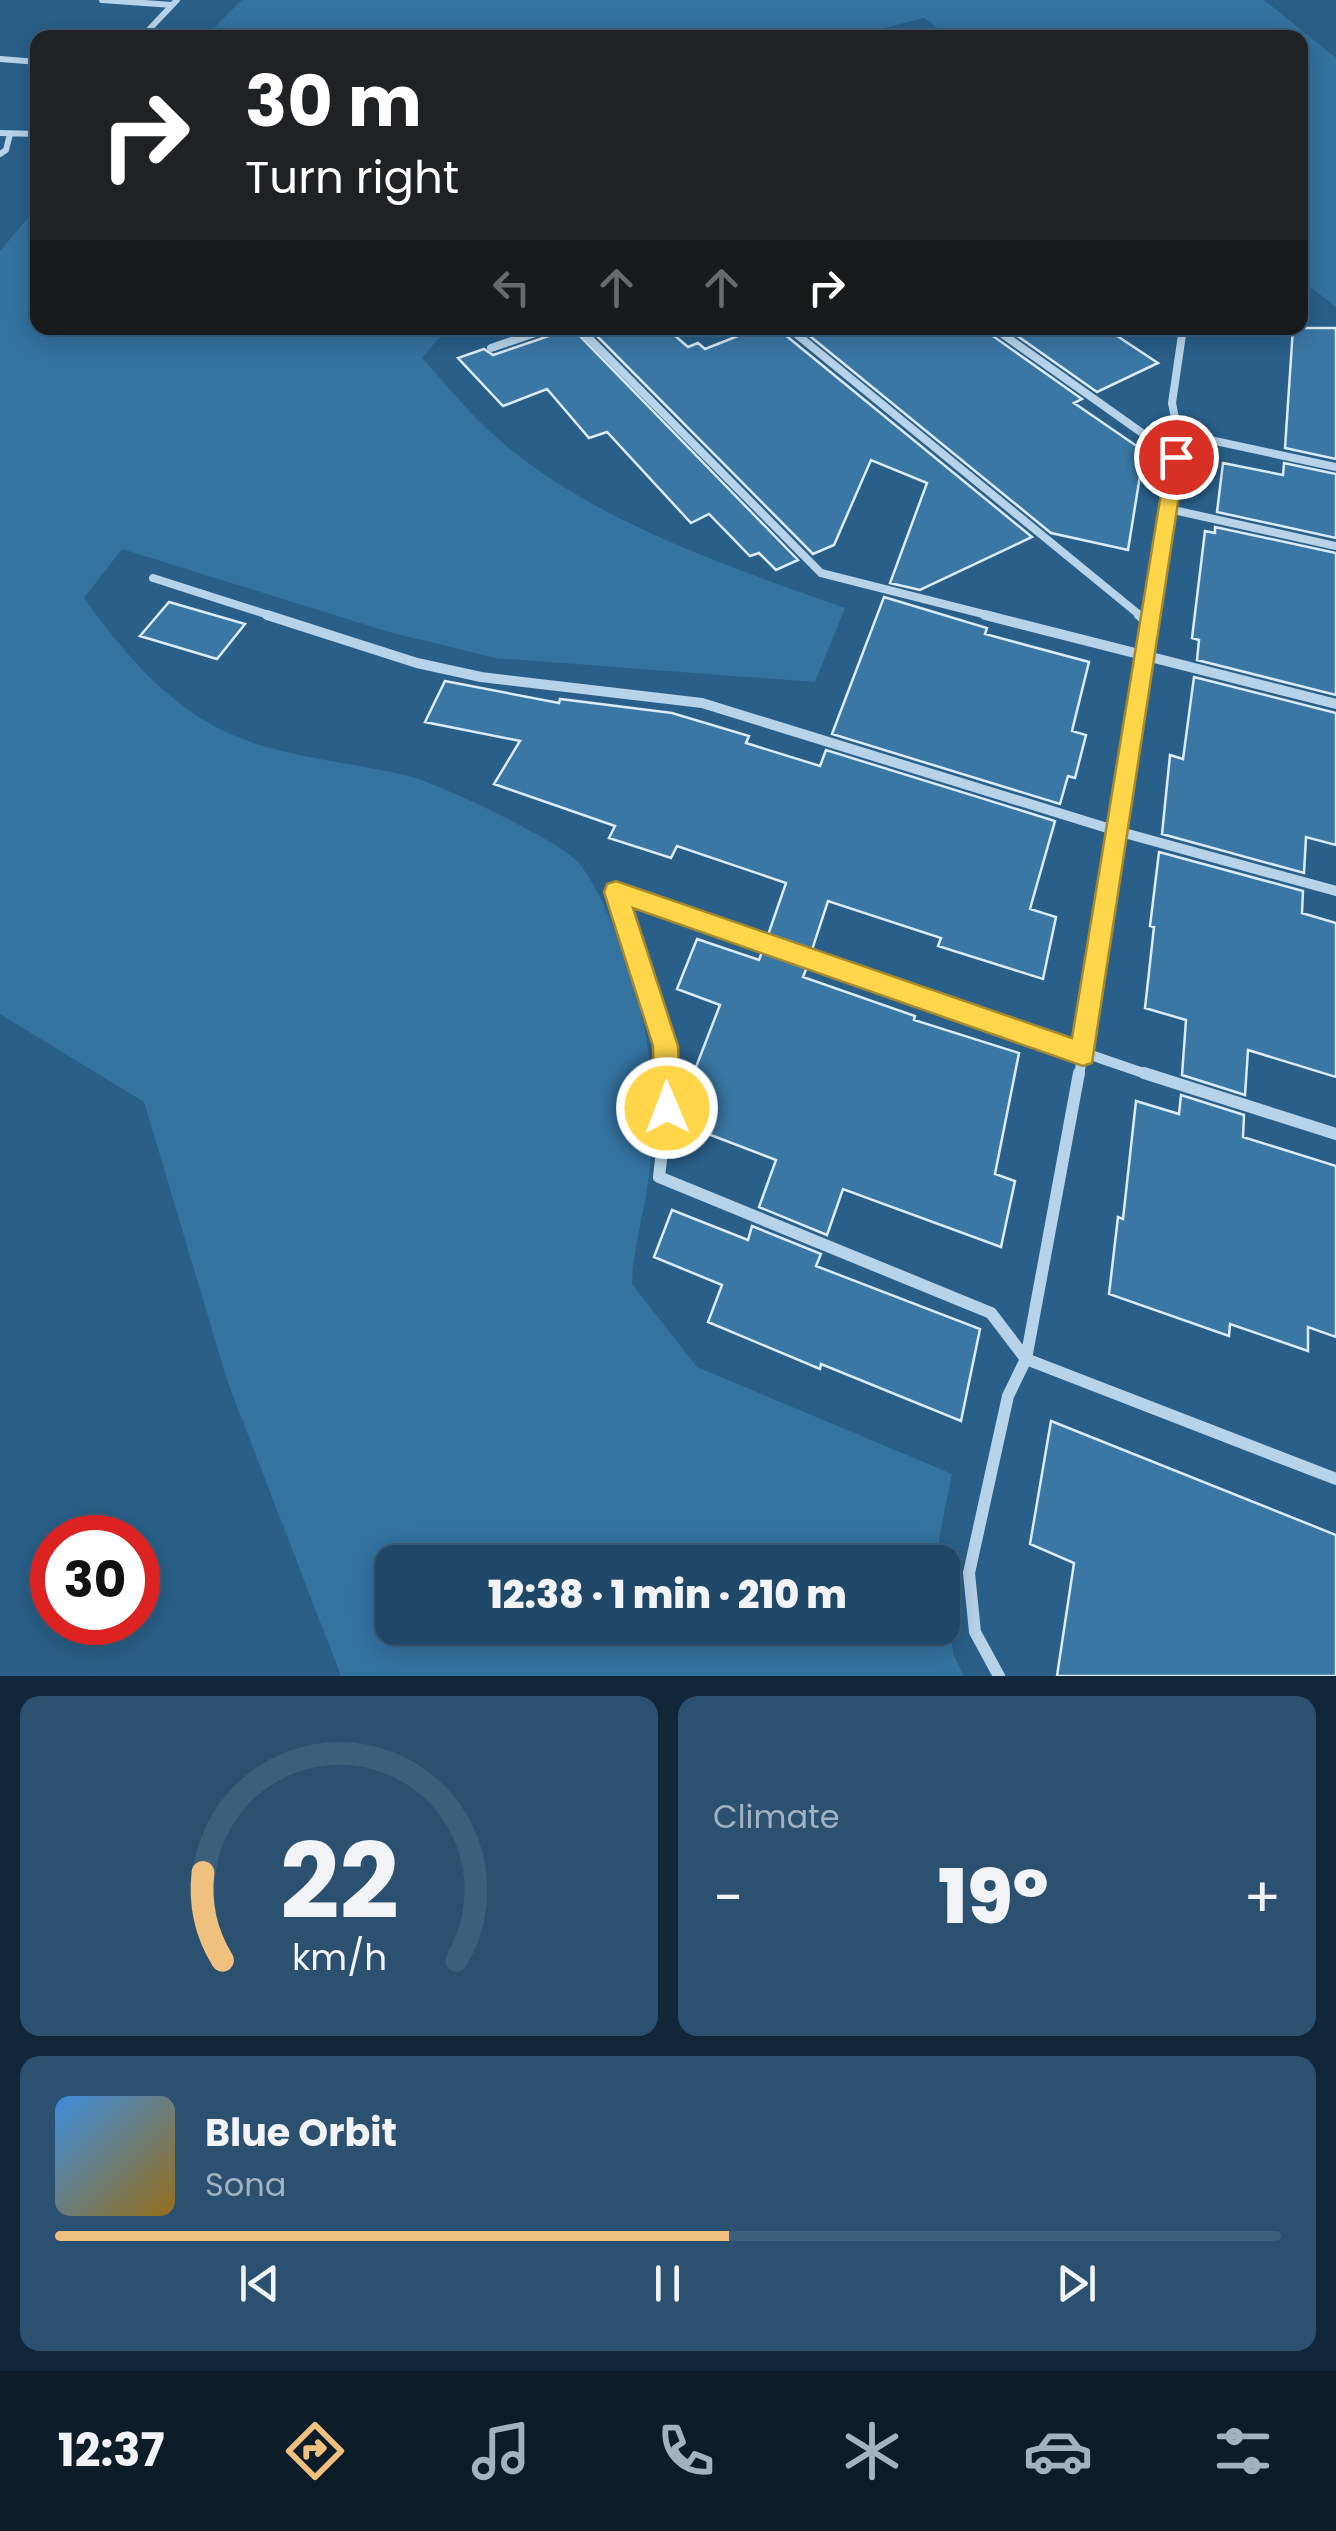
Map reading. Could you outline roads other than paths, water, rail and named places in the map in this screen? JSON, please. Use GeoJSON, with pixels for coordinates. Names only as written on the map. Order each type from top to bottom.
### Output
{"type":"FeatureCollection","features":[{"type":"Feature","properties":{"kind":"street"},"geometry":{"type":"LineString","coordinates":[[102,0],[175,3]]}},
{"type":"Feature","properties":{"kind":"street"},"geometry":{"type":"LineString","coordinates":[[149,30],[175,3]]}},
{"type":"Feature","properties":{"kind":"street"},"geometry":{"type":"LineString","coordinates":[[0,59],[30,61]]}},
{"type":"Feature","properties":{"kind":"street"},"geometry":{"type":"LineString","coordinates":[[0,134],[30,134]]}},
{"type":"Feature","properties":{"kind":"street"},"geometry":{"type":"LineString","coordinates":[[0,154],[6,150],[10,134]]}},
{"type":"Feature","properties":{"kind":"street"},"geometry":{"type":"LineString","coordinates":[[492,348],[530,335]]}},
{"type":"Feature","properties":{"kind":"street"},"geometry":{"type":"LineString","coordinates":[[586,335],[821,573],[1336,704]]}},
{"type":"Feature","properties":{"kind":"street"},"geometry":{"type":"LineString","coordinates":[[797,335],[1150,626]]}},
{"type":"Feature","properties":{"kind":"street"},"geometry":{"type":"LineString","coordinates":[[1004,335],[1176,457]]}},
{"type":"Feature","properties":{"kind":"street"},"geometry":{"type":"LineString","coordinates":[[999,1676],[975,1632],[969,1573],[1008,1396],[1026,1359],[1083,1054],[1169,509],[1178,433],[1172,403],[1181,335]]}},
{"type":"Feature","properties":{"kind":"street"},"geometry":{"type":"LineString","coordinates":[[1178,433],[1336,467]]}},
{"type":"Feature","properties":{"kind":"street"},"geometry":{"type":"LineString","coordinates":[[1169,509],[1336,546]]}},
{"type":"Feature","properties":{"kind":"street"},"geometry":{"type":"LineString","coordinates":[[153,578],[417,664],[702,704],[1117,831],[1336,891]]}},
{"type":"Feature","properties":{"kind":"street"},"geometry":{"type":"LineString","coordinates":[[1336,1134],[1083,1054],[616,892],[666,1046],[667,1108],[659,1177],[990,1313],[1026,1359],[1336,1479]]}}]}
